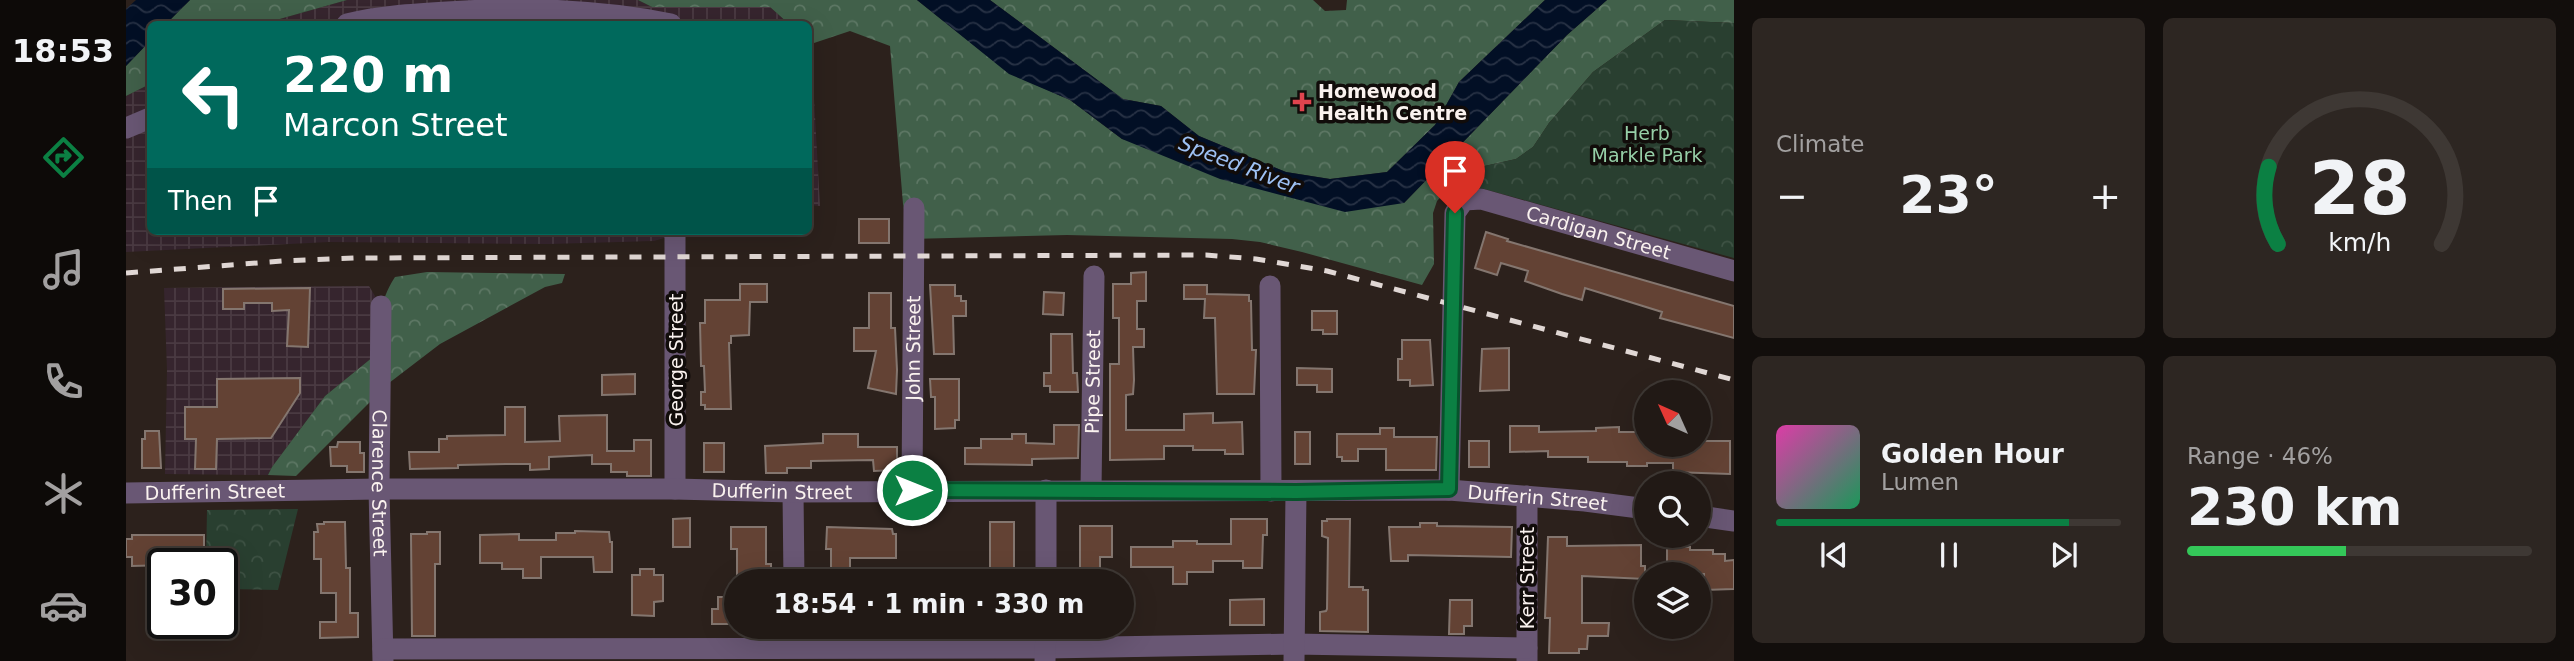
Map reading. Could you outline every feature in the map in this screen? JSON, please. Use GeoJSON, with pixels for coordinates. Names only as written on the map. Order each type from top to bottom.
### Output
{"type":"FeatureCollection","features":[{"type":"Feature","properties":{"kind":"street"},"geometry":{"type":"LineString","coordinates":[[362,21],[390,16],[492,9],[608,13],[652,21]]}},
{"type":"Feature","properties":{"kind":"street"},"geometry":{"type":"LineString","coordinates":[[126,128],[147,119]]}},
{"type":"Feature","properties":{"kind":"street","name":"Cardigan Street"},"geometry":{"type":"LineString","coordinates":[[1449,489],[1455,213],[1464,200],[1481,199],[1734,271]]}},
{"type":"Feature","properties":{"kind":"street","name":"John Street"},"geometry":{"type":"LineString","coordinates":[[912,490],[914,208]]}},
{"type":"Feature","properties":{"kind":"street","name":"George Street"},"geometry":{"type":"LineString","coordinates":[[675,235],[675,489]]}},
{"type":"Feature","properties":{"kind":"street","name":"Pipe Street"},"geometry":{"type":"LineString","coordinates":[[1091,489],[1094,276]]}},
{"type":"Feature","properties":{"kind":"street"},"geometry":{"type":"LineString","coordinates":[[1270,286],[1271,491]]}},
{"type":"Feature","properties":{"kind":"street","name":"Clarence Street"},"geometry":{"type":"LineString","coordinates":[[381,306],[379,489],[383,655]]}},
{"type":"Feature","properties":{"kind":"street","name":"Dufferin Street"},"geometry":{"type":"LineString","coordinates":[[126,494],[379,489],[675,489],[793,492],[1091,489],[1296,492],[1449,489],[1634,508]]}},
{"type":"Feature","properties":{"kind":"street"},"geometry":{"type":"LineString","coordinates":[[1046,490],[1046,569]]}},
{"type":"Feature","properties":{"kind":"street"},"geometry":{"type":"LineString","coordinates":[[793,492],[794,569]]}},
{"type":"Feature","properties":{"kind":"street"},"geometry":{"type":"LineString","coordinates":[[1294,652],[1296,492]]}},
{"type":"Feature","properties":{"kind":"street","name":"Kerr Street"},"geometry":{"type":"LineString","coordinates":[[1527,496],[1527,654]]}},
{"type":"Feature","properties":{"kind":"street"},"geometry":{"type":"LineString","coordinates":[[1711,518],[1734,521]]}},
{"type":"Feature","properties":{"kind":"street"},"geometry":{"type":"LineString","coordinates":[[383,655],[794,645],[1046,645],[1294,652],[1527,654]]}},
{"type":"Feature","properties":{"kind":"shaded area"},"geometry":{"type":"Polygon","coordinates":[[[347,0],[638,0],[652,7],[770,7],[786,21],[273,21],[347,0]]]}},
{"type":"Feature","properties":{"kind":"shaded area"},"geometry":{"type":"Polygon","coordinates":[[[812,62],[820,206],[812,205],[812,62]]]}},
{"type":"Feature","properties":{"kind":"shaded area"},"geometry":{"type":"Polygon","coordinates":[[[147,86],[147,235],[674,235],[654,241],[549,244],[329,242],[126,252],[126,96],[147,86]]]}},
{"type":"Feature","properties":{"kind":"shaded area"},"geometry":{"type":"Polygon","coordinates":[[[369,286],[381,306],[379,352],[325,396],[268,475],[165,474],[167,370],[164,288],[369,286]]]}},
{"type":"Feature","properties":{"kind":"green space"},"geometry":{"type":"Polygon","coordinates":[[[190,0],[347,0],[273,21],[169,21],[190,0]]]}},
{"type":"Feature","properties":{"kind":"green space"},"geometry":{"type":"Polygon","coordinates":[[[638,0],[917,0],[1009,73],[1070,100],[1122,139],[1404,203],[1567,35],[1607,0],[1734,0],[1734,23],[1665,20],[1593,72],[1549,123],[1533,147],[1516,159],[1480,167],[1448,189],[1437,201],[1433,213],[1434,264],[1422,285],[1302,252],[1260,242],[1232,239],[1067,235],[910,239],[903,204],[890,46],[850,31],[812,44],[812,21],[786,21],[770,7],[652,7],[638,0]]]}},
{"type":"Feature","properties":{"kind":"green space","name":"Homewood Health Centre"},"geometry":{"type":"Polygon","coordinates":[[[990,0],[1313,0],[1325,11],[1346,10],[1347,0],[1545,0],[1459,82],[1435,125],[1387,172],[1330,179],[1286,172],[1199,136],[1161,106],[1123,99],[990,0]]]}},
{"type":"Feature","properties":{"kind":"green space","name":"Herb Markle Park"},"geometry":{"type":"Polygon","coordinates":[[[1665,20],[1734,23],[1734,258],[1459,182],[1480,167],[1516,159],[1533,147],[1549,123],[1593,72],[1665,20]]]}},
{"type":"Feature","properties":{"kind":"green space"},"geometry":{"type":"Polygon","coordinates":[[[147,44],[147,86],[126,96],[126,66],[147,44]]]}},
{"type":"Feature","properties":{"kind":"green space"},"geometry":{"type":"Polygon","coordinates":[[[427,272],[565,274],[562,283],[545,287],[440,344],[389,383],[296,476],[268,475],[325,396],[379,352],[383,304],[395,277],[427,272]]]}},
{"type":"Feature","properties":{"kind":"green space"},"geometry":{"type":"Polygon","coordinates":[[[298,509],[278,590],[238,589],[238,548],[206,548],[207,510],[298,509]]]}},
{"type":"Feature","properties":{"kind":"water"},"geometry":{"type":"Polygon","coordinates":[[[136,0],[190,0],[169,21],[147,21],[147,44],[126,66],[126,9],[136,0]]]}},
{"type":"Feature","properties":{"kind":"water","name":"Speed River"},"geometry":{"type":"Polygon","coordinates":[[[917,0],[990,0],[1123,99],[1161,106],[1199,136],[1286,172],[1330,179],[1387,172],[1435,125],[1459,82],[1545,0],[1607,0],[1567,35],[1404,203],[1345,212],[1220,179],[1122,139],[1070,100],[1009,74],[917,0]]]}},
{"type":"Feature","properties":{"kind":"building"},"geometry":{"type":"Polygon","coordinates":[[[859,219],[889,219],[889,243],[859,243],[859,219]]]}},
{"type":"Feature","properties":{"kind":"building"},"geometry":{"type":"Polygon","coordinates":[[[1486,232],[1508,239],[1507,241],[1734,306],[1734,338],[1660,318],[1662,312],[1585,288],[1582,300],[1562,294],[1525,281],[1528,271],[1501,263],[1497,275],[1475,268],[1486,232]]]}},
{"type":"Feature","properties":{"kind":"building"},"geometry":{"type":"Polygon","coordinates":[[[1146,272],[1146,301],[1137,301],[1137,329],[1144,329],[1144,347],[1133,347],[1133,394],[1126,395],[1126,430],[1184,430],[1184,414],[1213,413],[1213,423],[1242,422],[1243,454],[1225,454],[1225,450],[1193,450],[1193,446],[1164,446],[1164,459],[1110,460],[1110,364],[1119,364],[1119,318],[1113,318],[1113,284],[1131,284],[1131,273],[1146,272]]]}},
{"type":"Feature","properties":{"kind":"building"},"geometry":{"type":"Polygon","coordinates":[[[740,284],[767,284],[767,302],[750,302],[749,335],[731,336],[731,409],[705,409],[705,405],[701,405],[701,392],[705,392],[704,366],[701,366],[700,323],[705,323],[705,300],[740,300],[740,284]]]}},
{"type":"Feature","properties":{"kind":"building"},"geometry":{"type":"Polygon","coordinates":[[[930,285],[955,285],[955,296],[961,296],[961,301],[966,301],[966,316],[953,316],[954,354],[934,354],[930,285]]]}},
{"type":"Feature","properties":{"kind":"building"},"geometry":{"type":"Polygon","coordinates":[[[1184,285],[1207,285],[1207,294],[1249,295],[1252,350],[1256,350],[1254,394],[1217,394],[1215,318],[1204,318],[1205,299],[1184,299],[1184,285]]]}},
{"type":"Feature","properties":{"kind":"building"},"geometry":{"type":"Polygon","coordinates":[[[310,288],[308,347],[287,346],[289,310],[272,311],[272,303],[244,303],[244,309],[223,309],[223,289],[310,288]]]}},
{"type":"Feature","properties":{"kind":"building"},"geometry":{"type":"Polygon","coordinates":[[[1044,292],[1064,293],[1063,315],[1043,314],[1044,292]]]}},
{"type":"Feature","properties":{"kind":"building"},"geometry":{"type":"Polygon","coordinates":[[[869,293],[891,293],[891,328],[895,328],[896,394],[868,388],[876,351],[854,351],[854,328],[869,328],[869,293]]]}},
{"type":"Feature","properties":{"kind":"building"},"geometry":{"type":"Polygon","coordinates":[[[1312,311],[1337,311],[1337,334],[1323,334],[1323,330],[1312,330],[1312,311]]]}},
{"type":"Feature","properties":{"kind":"building"},"geometry":{"type":"Polygon","coordinates":[[[1051,334],[1072,334],[1073,373],[1077,373],[1078,392],[1050,392],[1050,386],[1044,386],[1044,373],[1051,373],[1051,334]]]}},
{"type":"Feature","properties":{"kind":"building"},"geometry":{"type":"Polygon","coordinates":[[[1402,340],[1430,340],[1433,385],[1410,386],[1410,380],[1398,380],[1402,340]]]}},
{"type":"Feature","properties":{"kind":"building"},"geometry":{"type":"Polygon","coordinates":[[[1509,348],[1509,390],[1480,391],[1482,349],[1509,348]]]}},
{"type":"Feature","properties":{"kind":"building"},"geometry":{"type":"Polygon","coordinates":[[[1297,368],[1332,369],[1332,392],[1317,392],[1317,385],[1297,385],[1297,368]]]}},
{"type":"Feature","properties":{"kind":"building"},"geometry":{"type":"Polygon","coordinates":[[[635,374],[635,394],[602,395],[602,375],[635,374]]]}},
{"type":"Feature","properties":{"kind":"building"},"geometry":{"type":"Polygon","coordinates":[[[300,378],[300,393],[271,438],[217,439],[216,469],[195,469],[196,439],[185,439],[185,407],[217,407],[217,379],[300,378]]]}},
{"type":"Feature","properties":{"kind":"building"},"geometry":{"type":"Polygon","coordinates":[[[930,379],[959,379],[959,420],[955,420],[955,428],[935,429],[935,397],[931,397],[930,379]]]}},
{"type":"Feature","properties":{"kind":"building"},"geometry":{"type":"Polygon","coordinates":[[[505,407],[525,407],[525,442],[560,441],[559,416],[607,415],[607,451],[634,451],[634,440],[651,440],[651,476],[627,476],[627,472],[611,472],[611,464],[592,464],[592,455],[549,457],[549,469],[530,470],[530,464],[506,464],[410,469],[409,452],[439,452],[439,439],[447,439],[447,436],[505,435],[505,407]]]}},
{"type":"Feature","properties":{"kind":"building"},"geometry":{"type":"Polygon","coordinates":[[[1054,425],[1079,425],[1078,458],[1032,459],[1032,465],[965,464],[965,448],[981,448],[981,439],[1012,439],[1012,434],[1026,434],[1026,443],[1054,444],[1054,425]]]}},
{"type":"Feature","properties":{"kind":"building"},"geometry":{"type":"Polygon","coordinates":[[[1510,426],[1539,426],[1539,432],[1596,431],[1596,428],[1619,427],[1619,432],[1634,432],[1634,457],[1712,457],[1712,441],[1730,441],[1730,474],[1673,471],[1673,463],[1627,466],[1627,462],[1588,462],[1588,457],[1548,457],[1548,451],[1510,452],[1510,426]]]}},
{"type":"Feature","properties":{"kind":"building"},"geometry":{"type":"Polygon","coordinates":[[[1380,428],[1394,428],[1394,437],[1437,437],[1436,470],[1386,470],[1386,449],[1358,449],[1358,461],[1342,461],[1342,457],[1337,457],[1337,434],[1380,434],[1380,428]]]}},
{"type":"Feature","properties":{"kind":"building"},"geometry":{"type":"Polygon","coordinates":[[[145,431],[159,431],[161,468],[142,468],[142,439],[145,439],[145,431]]]}},
{"type":"Feature","properties":{"kind":"building"},"geometry":{"type":"Polygon","coordinates":[[[1295,432],[1310,432],[1310,464],[1295,464],[1295,432]]]}},
{"type":"Feature","properties":{"kind":"building"},"geometry":{"type":"Polygon","coordinates":[[[823,434],[858,434],[858,447],[897,447],[897,470],[874,471],[873,460],[811,461],[811,468],[787,468],[787,473],[766,473],[765,446],[823,443],[823,434]]]}},
{"type":"Feature","properties":{"kind":"building"},"geometry":{"type":"Polygon","coordinates":[[[1469,441],[1489,441],[1489,467],[1469,467],[1469,441]]]}},
{"type":"Feature","properties":{"kind":"building"},"geometry":{"type":"Polygon","coordinates":[[[338,442],[360,442],[360,453],[364,453],[364,472],[347,472],[347,466],[331,466],[330,447],[337,447],[338,442]]]}},
{"type":"Feature","properties":{"kind":"building"},"geometry":{"type":"Polygon","coordinates":[[[704,443],[724,443],[724,472],[704,472],[704,443]]]}},
{"type":"Feature","properties":{"kind":"building"},"geometry":{"type":"Polygon","coordinates":[[[690,518],[690,547],[673,547],[673,519],[690,518]]]}},
{"type":"Feature","properties":{"kind":"building"},"geometry":{"type":"Polygon","coordinates":[[[1231,519],[1267,519],[1267,535],[1263,535],[1262,568],[1243,568],[1243,561],[1213,561],[1213,572],[1187,572],[1187,584],[1173,584],[1173,567],[1131,567],[1131,547],[1173,547],[1173,541],[1231,544],[1231,519]]]}},
{"type":"Feature","properties":{"kind":"building"},"geometry":{"type":"Polygon","coordinates":[[[1350,519],[1349,587],[1363,587],[1363,590],[1368,590],[1368,632],[1320,631],[1320,612],[1327,609],[1328,538],[1322,536],[1322,521],[1350,519]]]}},
{"type":"Feature","properties":{"kind":"building"},"geometry":{"type":"Polygon","coordinates":[[[345,522],[346,568],[350,568],[350,613],[358,613],[358,637],[320,638],[320,622],[336,622],[336,593],[321,593],[321,559],[314,559],[314,532],[318,532],[317,524],[345,522]]]}},
{"type":"Feature","properties":{"kind":"building"},"geometry":{"type":"Polygon","coordinates":[[[990,522],[1014,522],[1014,569],[990,569],[990,522]]]}},
{"type":"Feature","properties":{"kind":"building"},"geometry":{"type":"Polygon","coordinates":[[[1420,523],[1437,523],[1437,526],[1512,527],[1511,557],[1408,555],[1408,561],[1391,561],[1389,527],[1420,527],[1420,523]]]}},
{"type":"Feature","properties":{"kind":"building"},"geometry":{"type":"Polygon","coordinates":[[[1080,526],[1112,526],[1112,557],[1100,557],[1100,569],[1080,569],[1080,526]]]}},
{"type":"Feature","properties":{"kind":"building"},"geometry":{"type":"Polygon","coordinates":[[[731,527],[766,527],[766,564],[771,564],[771,569],[737,569],[737,549],[731,549],[731,527]]]}},
{"type":"Feature","properties":{"kind":"building"},"geometry":{"type":"Polygon","coordinates":[[[827,527],[892,529],[893,534],[896,534],[896,558],[850,558],[850,569],[831,569],[831,549],[826,549],[827,527]]]}},
{"type":"Feature","properties":{"kind":"building"},"geometry":{"type":"Polygon","coordinates":[[[440,532],[440,564],[435,564],[435,636],[412,636],[411,534],[440,532]]]}},
{"type":"Feature","properties":{"kind":"building"},"geometry":{"type":"Polygon","coordinates":[[[609,532],[612,542],[612,572],[594,572],[593,557],[541,557],[541,578],[523,578],[523,569],[502,569],[502,563],[480,563],[480,535],[519,534],[519,540],[556,540],[556,533],[609,532]]]}},
{"type":"Feature","properties":{"kind":"building"},"geometry":{"type":"Polygon","coordinates":[[[132,535],[204,535],[204,548],[147,548],[147,566],[132,566],[132,557],[126,557],[126,539],[132,539],[132,535]]]}},
{"type":"Feature","properties":{"kind":"building"},"geometry":{"type":"Polygon","coordinates":[[[1548,537],[1567,537],[1567,546],[1634,545],[1634,548],[1641,548],[1641,562],[1634,562],[1634,578],[1582,576],[1582,623],[1609,623],[1608,636],[1588,636],[1587,649],[1579,649],[1579,653],[1549,653],[1550,618],[1545,618],[1548,537]]]}},
{"type":"Feature","properties":{"kind":"building"},"geometry":{"type":"Polygon","coordinates":[[[1667,548],[1713,550],[1713,554],[1725,554],[1725,561],[1734,560],[1734,589],[1711,590],[1711,562],[1667,562],[1667,548]]]}},
{"type":"Feature","properties":{"kind":"building"},"geometry":{"type":"Polygon","coordinates":[[[640,569],[654,569],[654,575],[663,575],[663,601],[654,602],[654,616],[632,615],[632,575],[640,575],[640,569]]]}},
{"type":"Feature","properties":{"kind":"building"},"geometry":{"type":"Polygon","coordinates":[[[718,597],[724,597],[724,624],[712,624],[712,609],[718,609],[718,597]]]}},
{"type":"Feature","properties":{"kind":"building"},"geometry":{"type":"Polygon","coordinates":[[[1264,599],[1264,625],[1230,625],[1230,600],[1264,599]]]}},
{"type":"Feature","properties":{"kind":"building"},"geometry":{"type":"Polygon","coordinates":[[[1450,600],[1472,600],[1472,626],[1464,626],[1464,634],[1449,634],[1450,600]]]}},
{"type":"Feature","properties":{"kind":"railway"},"geometry":{"type":"LineString","coordinates":[[126,273],[355,258],[1206,255],[1256,259],[1327,271],[1734,380]]}},
{"type":"Feature","properties":{"kind":"place","name":"Homewood Health Centre"},"geometry":{"type":"Point","coordinates":[1302,102]}},
{"type":"Feature","properties":{"kind":"route"},"geometry":{"type":"LineString","coordinates":[[912,490],[1296,492],[1449,489],[1455,213]]}}]}
